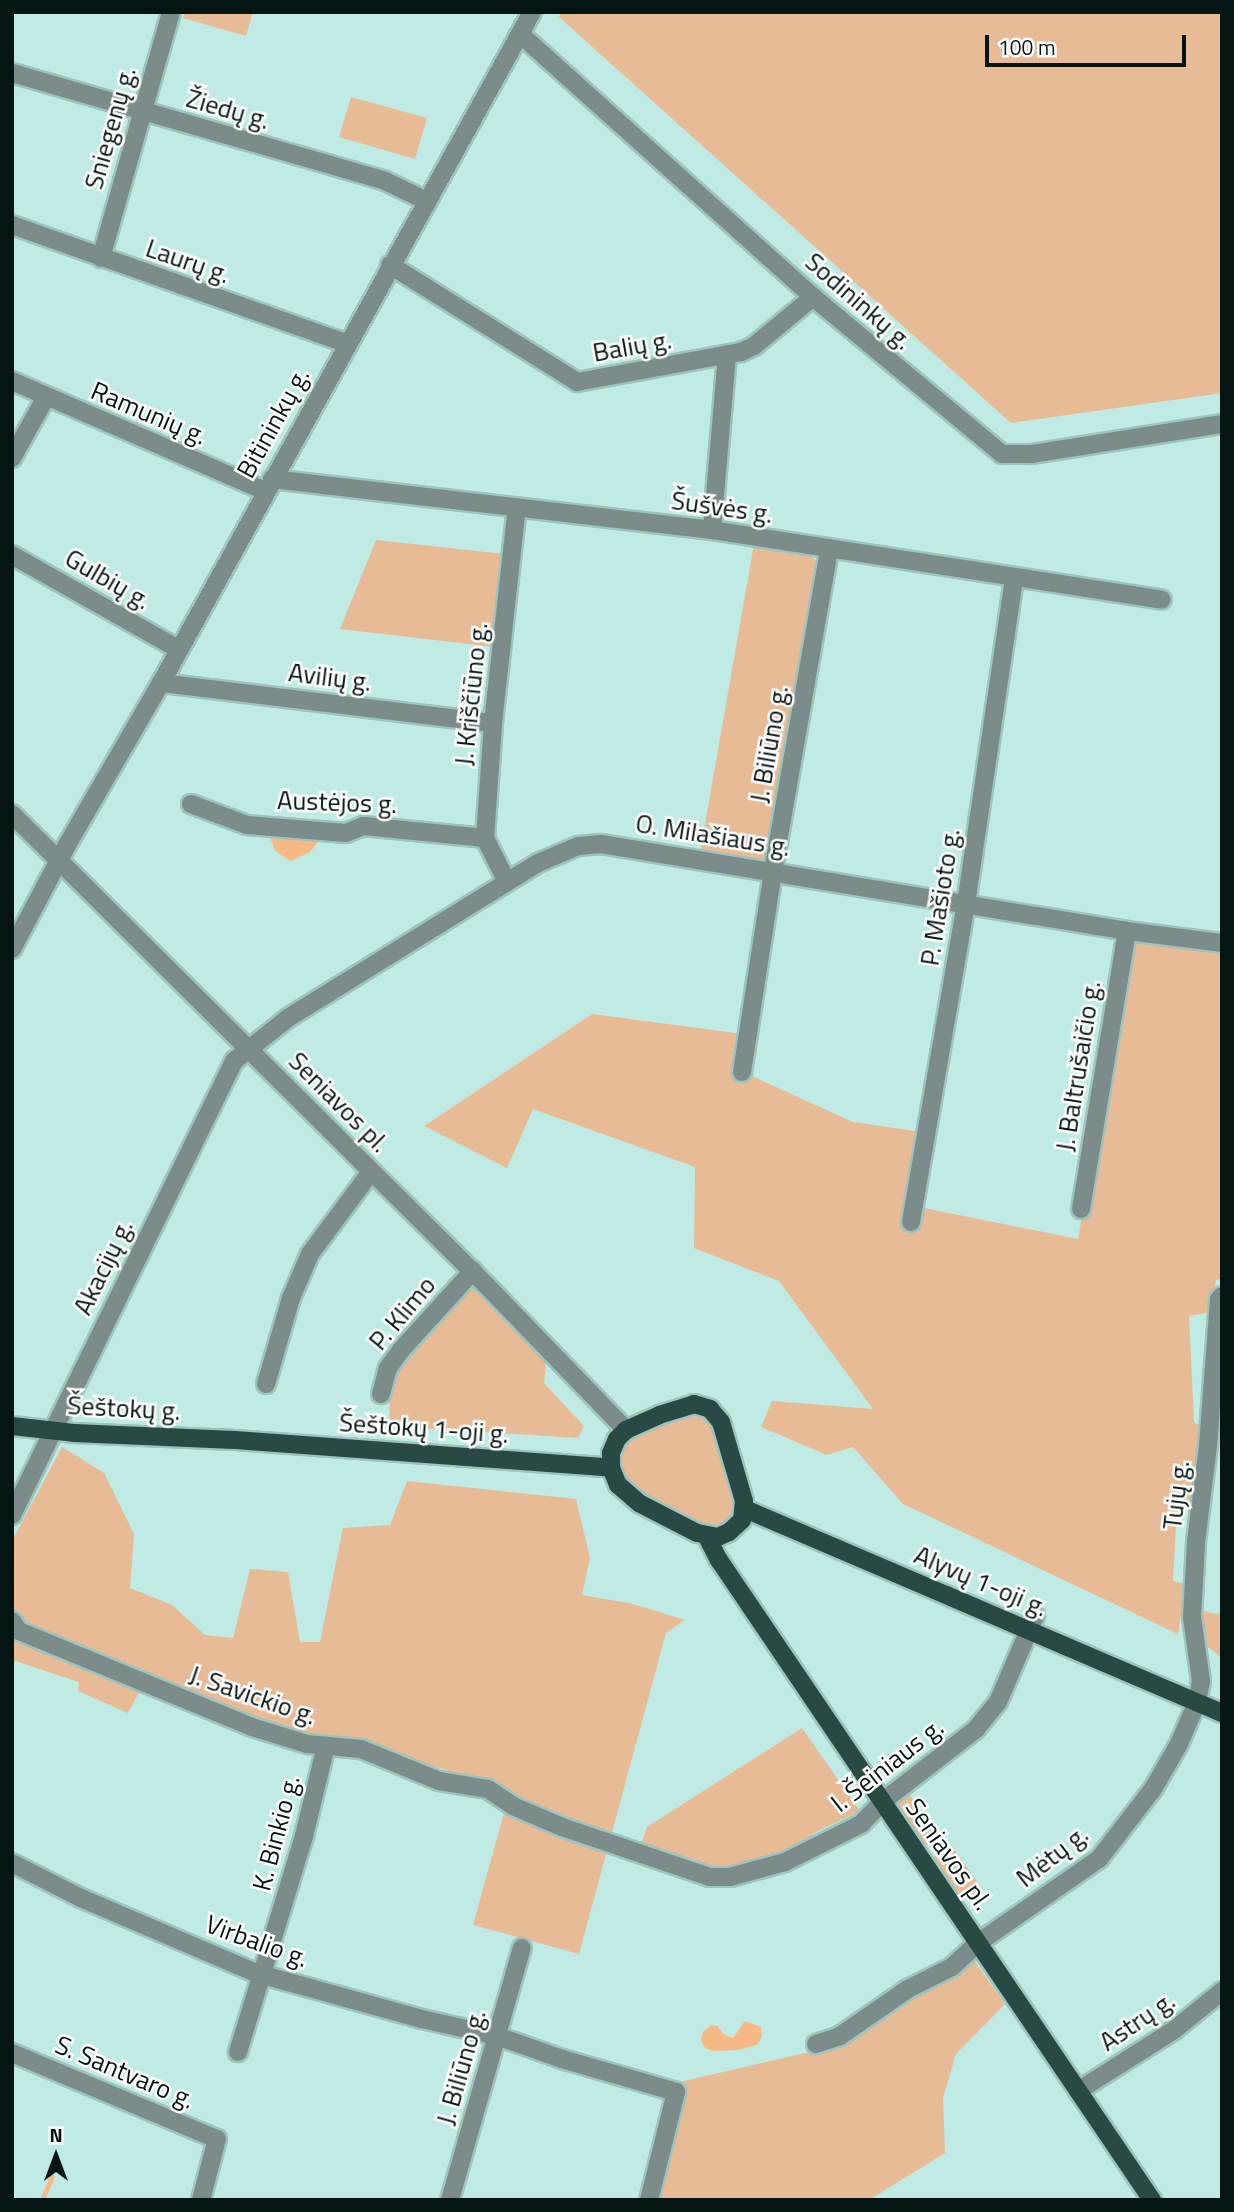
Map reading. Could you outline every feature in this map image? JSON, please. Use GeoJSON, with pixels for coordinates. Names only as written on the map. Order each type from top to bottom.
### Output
{"type":"FeatureCollection","features":[{"type":"Feature","properties":{"kind":"main road"},"geometry":{"type":"LineString","coordinates":[[700,1404],[710,1409],[724,1430],[745,1509],[742,1520],[729,1532],[718,1536],[706,1535],[680,1525],[629,1496],[615,1480],[611,1468],[611,1453],[617,1439],[626,1430],[687,1405],[700,1404]]}},
{"type":"Feature","properties":{"kind":"main road","name":"Šeštokų g."},"geometry":{"type":"LineString","coordinates":[[12,1426],[234,1440]]}},
{"type":"Feature","properties":{"kind":"main road","name":"Šeštokų 1-oji g."},"geometry":{"type":"LineString","coordinates":[[234,1440],[611,1468]]}},
{"type":"Feature","properties":{"kind":"main road","name":"Alyvų 1-oji g."},"geometry":{"type":"LineString","coordinates":[[745,1509],[1032,1623],[1222,1713]]}},
{"type":"Feature","properties":{"kind":"main road","name":"Seniavos pl."},"geometry":{"type":"LineString","coordinates":[[706,1535],[719,1560],[1152,2200]]}},
{"type":"Feature","properties":{"kind":"street","name":"Sniegenų g."},"geometry":{"type":"LineString","coordinates":[[101,258],[171,12]]}},
{"type":"Feature","properties":{"kind":"street","name":"Bitininkų g."},"geometry":{"type":"LineString","coordinates":[[12,949],[532,12]]}},
{"type":"Feature","properties":{"kind":"street","name":"Sodininkų g."},"geometry":{"type":"LineString","coordinates":[[520,34],[813,297],[1002,454],[1032,454],[1222,424]]}},
{"type":"Feature","properties":{"kind":"street","name":"Žiedų g."},"geometry":{"type":"LineString","coordinates":[[12,73],[385,181],[427,201]]}},
{"type":"Feature","properties":{"kind":"street","name":"Laurų g."},"geometry":{"type":"LineString","coordinates":[[12,225],[348,344]]}},
{"type":"Feature","properties":{"kind":"street","name":"Balių g."},"geometry":{"type":"LineString","coordinates":[[390,265],[577,382],[727,356],[754,346],[813,297]]}},
{"type":"Feature","properties":{"kind":"street"},"geometry":{"type":"LineString","coordinates":[[712,530],[727,356]]}},
{"type":"Feature","properties":{"kind":"street","name":"Ramunių g."},"geometry":{"type":"LineString","coordinates":[[12,381],[268,485]]}},
{"type":"Feature","properties":{"kind":"street"},"geometry":{"type":"LineString","coordinates":[[12,458],[46,397]]}},
{"type":"Feature","properties":{"kind":"street","name":"Šušvės g."},"geometry":{"type":"LineString","coordinates":[[268,485],[517,507],[712,530],[1162,600]]}},
{"type":"Feature","properties":{"kind":"street","name":"J. Kriščiūno g."},"geometry":{"type":"LineString","coordinates":[[485,838],[493,723],[517,507]]}},
{"type":"Feature","properties":{"kind":"street","name":"J. Biliūno g."},"geometry":{"type":"LineString","coordinates":[[742,1072],[773,871],[829,550]]}},
{"type":"Feature","properties":{"kind":"street","name":"Gulbių g."},"geometry":{"type":"LineString","coordinates":[[12,555],[178,649]]}},
{"type":"Feature","properties":{"kind":"street","name":"P. Mašioto g."},"geometry":{"type":"LineString","coordinates":[[911,1222],[966,904],[1014,579]]}},
{"type":"Feature","properties":{"kind":"street","name":"Avilių g."},"geometry":{"type":"LineString","coordinates":[[161,682],[493,723]]}},
{"type":"Feature","properties":{"kind":"street","name":"Austėjos g."},"geometry":{"type":"LineString","coordinates":[[191,804],[247,825],[346,833],[363,826],[485,838]]}},
{"type":"Feature","properties":{"kind":"street","name":"Seniavos pl."},"geometry":{"type":"LineString","coordinates":[[12,814],[473,1272],[626,1430]]}},
{"type":"Feature","properties":{"kind":"street"},"geometry":{"type":"LineString","coordinates":[[485,838],[507,882]]}},
{"type":"Feature","properties":{"kind":"street","name":"O. Milašiaus g."},"geometry":{"type":"LineString","coordinates":[[248,1047],[288,1018],[538,863],[578,846],[601,844],[1127,932],[1222,943]]}},
{"type":"Feature","properties":{"kind":"street","name":"J. Baltrušaičio g."},"geometry":{"type":"LineString","coordinates":[[1081,1209],[1127,932]]}},
{"type":"Feature","properties":{"kind":"street","name":"Akacijų g."},"geometry":{"type":"LineString","coordinates":[[12,1516],[231,1066],[248,1047]]}},
{"type":"Feature","properties":{"kind":"street"},"geometry":{"type":"LineString","coordinates":[[266,1384],[291,1298],[310,1254],[371,1172]]}},
{"type":"Feature","properties":{"kind":"street","name":"P. Klimo"},"geometry":{"type":"LineString","coordinates":[[380,1394],[388,1368],[401,1350],[473,1272]]}},
{"type":"Feature","properties":{"kind":"street","name":"Tujų g."},"geometry":{"type":"LineString","coordinates":[[1197,1702],[1201,1681],[1192,1617],[1196,1542],[1208,1446],[1219,1298],[1222,1296]]}},
{"type":"Feature","properties":{"kind":"street","name":"J. Savickio g."},"geometry":{"type":"LineString","coordinates":[[12,1621],[19,1631],[252,1727],[307,1744],[361,1749],[439,1781],[488,1789],[513,1806],[562,1827]]}},
{"type":"Feature","properties":{"kind":"street","name":"I. Šeiniaus g."},"geometry":{"type":"LineString","coordinates":[[562,1827],[696,1874],[730,1877],[785,1862],[809,1852],[861,1824],[882,1802],[976,1729],[998,1702],[1032,1623]]}},
{"type":"Feature","properties":{"kind":"street","name":"Mėtų g."},"geometry":{"type":"LineString","coordinates":[[816,2044],[840,2036],[908,1989],[952,1967],[978,1942],[1099,1859],[1153,1789],[1179,1744],[1197,1702]]}},
{"type":"Feature","properties":{"kind":"street","name":"K. Binkio g."},"geometry":{"type":"LineString","coordinates":[[238,2052],[264,1975],[304,1836],[326,1746]]}},
{"type":"Feature","properties":{"kind":"street","name":"Virbalio g."},"geometry":{"type":"LineString","coordinates":[[12,1863],[81,1898],[264,1975],[422,2019],[497,2036]]}},
{"type":"Feature","properties":{"kind":"street","name":"J. Biliūno g."},"geometry":{"type":"LineString","coordinates":[[450,2200],[522,1948]]}},
{"type":"Feature","properties":{"kind":"street","name":"Astrų g."},"geometry":{"type":"LineString","coordinates":[[1078,2091],[1174,2029],[1222,1991]]}},
{"type":"Feature","properties":{"kind":"street"},"geometry":{"type":"LineString","coordinates":[[497,2036],[562,2059],[676,2092],[649,2200]]}},
{"type":"Feature","properties":{"kind":"street","name":"S. Santvaro g."},"geometry":{"type":"LineString","coordinates":[[12,2053],[217,2139],[201,2200]]}},
{"type":"Feature","properties":{"kind":"shaded area"},"geometry":{"type":"Polygon","coordinates":[[[185,12],[253,12],[246,36],[183,18],[185,12]]]}},
{"type":"Feature","properties":{"kind":"shaded area"},"geometry":{"type":"Polygon","coordinates":[[[562,12],[1222,12],[1222,393],[1011,423],[559,17],[562,12]]]}},
{"type":"Feature","properties":{"kind":"shaded area"},"geometry":{"type":"Polygon","coordinates":[[[351,97],[427,118],[415,159],[339,137],[351,97]]]}},
{"type":"Feature","properties":{"kind":"shaded area"},"geometry":{"type":"Polygon","coordinates":[[[376,540],[504,554],[495,647],[340,629],[376,540]]]}},
{"type":"Feature","properties":{"kind":"shaded area"},"geometry":{"type":"Polygon","coordinates":[[[754,544],[808,551],[819,565],[767,863],[700,853],[754,544]]]}},
{"type":"Feature","properties":{"kind":"shaded area"},"geometry":{"type":"Polygon","coordinates":[[[270,837],[321,838],[310,852],[291,861],[275,851],[270,837]]]}},
{"type":"Feature","properties":{"kind":"shaded area"},"geometry":{"type":"Polygon","coordinates":[[[1137,939],[1222,954],[1222,1278],[1216,1280],[1211,1312],[1189,1316],[1194,1422],[1202,1427],[1196,1502],[1177,1507],[1173,1581],[1186,1584],[1178,1634],[903,1504],[853,1447],[827,1455],[761,1427],[772,1401],[873,1409],[779,1281],[694,1248],[695,1167],[533,1109],[507,1168],[424,1126],[592,1014],[743,1034],[754,1077],[853,1122],[922,1132],[904,1204],[1078,1239],[1129,946],[1137,939]]]}},
{"type":"Feature","properties":{"kind":"shaded area"},"geometry":{"type":"Polygon","coordinates":[[[470,1285],[546,1363],[544,1383],[584,1426],[578,1438],[389,1426],[390,1393],[394,1376],[403,1360],[470,1285]]]}},
{"type":"Feature","properties":{"kind":"shaded area"},"geometry":{"type":"Polygon","coordinates":[[[692,1414],[704,1417],[714,1426],[737,1500],[732,1517],[716,1528],[704,1528],[635,1493],[619,1473],[618,1458],[627,1439],[643,1429],[692,1414]]]}},
{"type":"Feature","properties":{"kind":"shaded area"},"geometry":{"type":"Polygon","coordinates":[[[62,1447],[104,1473],[134,1534],[130,1588],[172,1605],[205,1635],[233,1638],[250,1569],[288,1572],[300,1642],[320,1642],[343,1528],[390,1525],[407,1481],[576,1499],[590,1558],[582,1595],[633,1604],[685,1620],[666,1633],[579,1954],[473,1925],[510,1791],[351,1739],[293,1732],[147,1677],[128,1713],[78,1691],[79,1682],[12,1660],[12,1541],[62,1447]]]}},
{"type":"Feature","properties":{"kind":"shaded area"},"geometry":{"type":"Polygon","coordinates":[[[1194,1609],[1222,1615],[1222,1658],[1208,1647],[1194,1609]]]}},
{"type":"Feature","properties":{"kind":"shaded area"},"geometry":{"type":"Polygon","coordinates":[[[802,1728],[860,1811],[814,1833],[805,1845],[728,1872],[703,1871],[639,1850],[647,1827],[802,1728]]]}},
{"type":"Feature","properties":{"kind":"shaded area"},"geometry":{"type":"Polygon","coordinates":[[[923,1781],[909,1793],[939,1839],[928,1845],[923,1844],[895,1800],[923,1781]]]}},
{"type":"Feature","properties":{"kind":"shaded area"},"geometry":{"type":"Polygon","coordinates":[[[950,1843],[982,1889],[962,1900],[933,1858],[950,1843]]]}},
{"type":"Feature","properties":{"kind":"shaded area"},"geometry":{"type":"Polygon","coordinates":[[[973,1959],[1005,2004],[956,2054],[943,2098],[945,2153],[869,2200],[657,2200],[684,2081],[839,2045],[973,1959]]]}},
{"type":"Feature","properties":{"kind":"shaded area"},"geometry":{"type":"Polygon","coordinates":[[[745,2021],[761,2027],[762,2037],[757,2045],[738,2050],[713,2051],[705,2048],[701,2040],[703,2032],[711,2025],[718,2026],[723,2034],[733,2038],[745,2021]]]}},
{"type":"Feature","properties":{"kind":"waterway"},"geometry":{"type":"LineString","coordinates":[[42,2200],[52,2177]]}}]}
